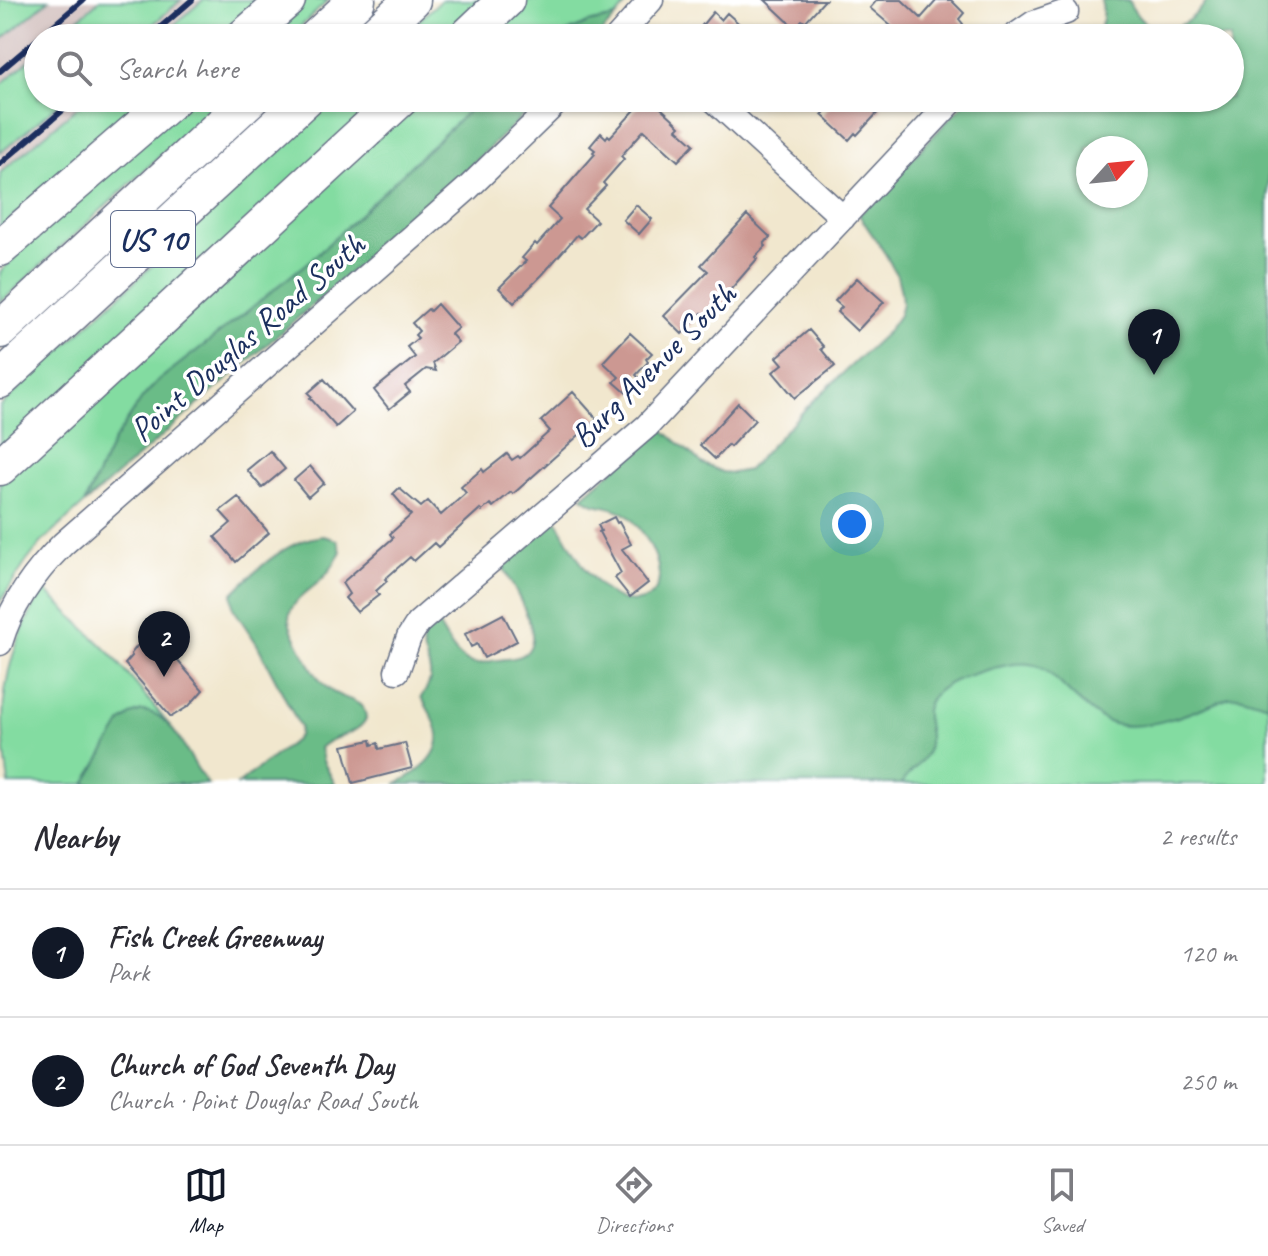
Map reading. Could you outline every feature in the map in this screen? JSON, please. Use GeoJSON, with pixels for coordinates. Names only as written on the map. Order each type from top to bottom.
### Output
{"type":"FeatureCollection","features":[{"type":"Feature","properties":{"kind":"highway"},"geometry":{"type":"LineString","coordinates":[[259,24],[287,0]]}},
{"type":"Feature","properties":{"kind":"highway"},"geometry":{"type":"LineString","coordinates":[[331,24],[357,0]]}},
{"type":"Feature","properties":{"kind":"highway"},"geometry":{"type":"LineString","coordinates":[[386,24],[412,0]]}},
{"type":"Feature","properties":{"kind":"highway"},"geometry":{"type":"LineString","coordinates":[[481,24],[506,0]]}},
{"type":"Feature","properties":{"kind":"highway"},"geometry":{"type":"LineString","coordinates":[[0,248],[158,112]]}},
{"type":"Feature","properties":{"kind":"highway","name":"US 10"},"geometry":{"type":"LineString","coordinates":[[0,330],[236,112]]}},
{"type":"Feature","properties":{"kind":"highway","name":"US 10"},"geometry":{"type":"LineString","coordinates":[[0,380],[291,112]]}},
{"type":"Feature","properties":{"kind":"highway"},"geometry":{"type":"LineString","coordinates":[[0,467],[386,112]]}},
{"type":"Feature","properties":{"kind":"street"},"geometry":{"type":"LineString","coordinates":[[636,24],[651,0]]}},
{"type":"Feature","properties":{"kind":"street"},"geometry":{"type":"LineString","coordinates":[[1032,24],[1066,12]]}},
{"type":"Feature","properties":{"kind":"street","name":"Point Douglas Road South"},"geometry":{"type":"LineString","coordinates":[[0,643],[14,609],[27,588],[63,544],[468,188],[547,112]]}},
{"type":"Feature","properties":{"kind":"street"},"geometry":{"type":"LineString","coordinates":[[727,112],[843,218]]}},
{"type":"Feature","properties":{"kind":"street","name":"Burg Avenue South"},"geometry":{"type":"LineString","coordinates":[[397,671],[409,637],[418,623],[647,426],[942,112]]}},
{"type":"Feature","properties":{"kind":"shaded area"},"geometry":{"type":"Polygon","coordinates":[[[0,0],[203,0],[175,24],[24,24],[24,112],[72,112],[0,173],[0,0]]]}},
{"type":"Feature","properties":{"kind":"green space"},"geometry":{"type":"Polygon","coordinates":[[[0,0],[49,0],[0,41],[0,0]]]}},
{"type":"Feature","properties":{"kind":"green space"},"geometry":{"type":"Polygon","coordinates":[[[100,0],[181,0],[153,24],[72,24],[100,0]]]}},
{"type":"Feature","properties":{"kind":"green space"},"geometry":{"type":"Polygon","coordinates":[[[203,0],[259,0],[231,24],[175,24],[203,0]]]}},
{"type":"Feature","properties":{"kind":"green space"},"geometry":{"type":"Polygon","coordinates":[[[305,0],[329,0],[303,24],[277,24],[305,0]]]}},
{"type":"Feature","properties":{"kind":"green space"},"geometry":{"type":"Polygon","coordinates":[[[441,0],[495,0],[469,24],[415,24],[441,0]]]}},
{"type":"Feature","properties":{"kind":"green space"},"geometry":{"type":"Polygon","coordinates":[[[514,0],[630,0],[616,17],[586,24],[491,24],[514,0]]]}},
{"type":"Feature","properties":{"kind":"green space"},"geometry":{"type":"Polygon","coordinates":[[[1101,0],[1128,0],[1146,24],[1101,24],[1101,0]]]}},
{"type":"Feature","properties":{"kind":"green space"},"geometry":{"type":"Polygon","coordinates":[[[1208,0],[1268,0],[1268,705],[1239,696],[1229,697],[1171,719],[1124,726],[1098,716],[1038,666],[1013,664],[961,678],[932,697],[926,709],[928,750],[902,784],[395,784],[422,767],[436,750],[438,733],[421,697],[430,678],[423,651],[424,636],[436,621],[457,653],[471,663],[514,658],[528,651],[532,640],[530,623],[502,565],[556,519],[579,560],[601,587],[626,601],[649,597],[658,584],[659,575],[653,550],[644,535],[624,513],[582,497],[661,428],[703,464],[722,472],[748,470],[810,404],[887,332],[899,315],[901,292],[886,255],[859,215],[956,112],[1244,112],[1244,24],[1181,24],[1208,0]]]}},
{"type":"Feature","properties":{"kind":"green space"},"geometry":{"type":"Polygon","coordinates":[[[616,17],[610,24],[586,24],[616,17]]]}},
{"type":"Feature","properties":{"kind":"green space"},"geometry":{"type":"Polygon","coordinates":[[[24,65],[24,112],[49,112],[0,153],[0,85],[24,65]]]}},
{"type":"Feature","properties":{"kind":"green space"},"geometry":{"type":"Polygon","coordinates":[[[72,112],[130,112],[0,228],[0,173],[72,112]]]}},
{"type":"Feature","properties":{"kind":"green space"},"geometry":{"type":"Polygon","coordinates":[[[176,112],[208,112],[0,303],[0,272],[54,218],[176,112]]]}},
{"type":"Feature","properties":{"kind":"green space"},"geometry":{"type":"Polygon","coordinates":[[[319,112],[370,112],[0,451],[0,406],[319,112]]]}},
{"type":"Feature","properties":{"kind":"green space"},"geometry":{"type":"Polygon","coordinates":[[[400,112],[467,112],[319,253],[159,380],[143,397],[113,442],[84,504],[42,542],[0,602],[0,480],[400,112]]]}},
{"type":"Feature","properties":{"kind":"green space"},"geometry":{"type":"Polygon","coordinates":[[[467,112],[526,112],[456,180],[84,504],[113,442],[143,397],[159,380],[319,253],[467,112]]]}},
{"type":"Feature","properties":{"kind":"green space"},"geometry":{"type":"Polygon","coordinates":[[[1268,119],[1268,784],[648,784],[1268,119]]]}},
{"type":"Feature","properties":{"kind":"green space"},"geometry":{"type":"Polygon","coordinates":[[[323,536],[337,540],[341,551],[324,577],[292,607],[289,620],[301,649],[321,682],[335,694],[358,703],[366,719],[356,729],[320,748],[335,784],[238,784],[295,740],[300,727],[257,644],[233,608],[232,594],[285,550],[297,543],[323,536]]]}},
{"type":"Feature","properties":{"kind":"green space"},"geometry":{"type":"Polygon","coordinates":[[[44,589],[113,656],[170,726],[163,719],[142,711],[126,719],[117,731],[144,784],[9,784],[3,729],[9,669],[27,620],[44,589]]]}},
{"type":"Feature","properties":{"kind":"green space"},"geometry":{"type":"Polygon","coordinates":[[[142,711],[163,719],[208,784],[85,784],[122,722],[142,711]]]}},
{"type":"Feature","properties":{"kind":"building"},"geometry":{"type":"Polygon","coordinates":[[[765,0],[825,0],[805,22],[791,24],[765,0]]]}},
{"type":"Feature","properties":{"kind":"building"},"geometry":{"type":"Polygon","coordinates":[[[877,0],[902,0],[921,18],[937,0],[951,0],[964,13],[959,19],[963,24],[889,24],[870,8],[877,0]]]}},
{"type":"Feature","properties":{"kind":"building"},"geometry":{"type":"Polygon","coordinates":[[[713,12],[721,20],[727,13],[739,24],[703,24],[713,12]]]}},
{"type":"Feature","properties":{"kind":"building"},"geometry":{"type":"Polygon","coordinates":[[[633,112],[665,112],[680,126],[677,129],[694,144],[678,161],[644,130],[621,156],[624,159],[603,183],[606,186],[584,209],[597,221],[581,238],[577,235],[514,303],[499,288],[526,261],[522,258],[535,243],[537,245],[560,219],[548,208],[595,154],[590,146],[601,133],[606,138],[608,135],[610,137],[633,112]]]}},
{"type":"Feature","properties":{"kind":"building"},"geometry":{"type":"Polygon","coordinates":[[[825,112],[878,112],[849,140],[822,115],[825,112]]]}},
{"type":"Feature","properties":{"kind":"building"},"geometry":{"type":"Polygon","coordinates":[[[636,205],[652,219],[639,234],[623,220],[636,205]]]}},
{"type":"Feature","properties":{"kind":"building"},"geometry":{"type":"Polygon","coordinates":[[[747,215],[770,237],[764,244],[766,246],[725,296],[729,300],[710,320],[702,313],[682,334],[664,316],[708,271],[701,265],[747,215]]]}},
{"type":"Feature","properties":{"kind":"building"},"geometry":{"type":"Polygon","coordinates":[[[857,278],[884,302],[857,331],[837,312],[842,307],[835,301],[857,278]]]}},
{"type":"Feature","properties":{"kind":"building"},"geometry":{"type":"Polygon","coordinates":[[[437,304],[458,328],[451,334],[458,342],[433,363],[436,371],[426,369],[405,386],[410,392],[389,409],[374,390],[415,357],[407,347],[418,338],[415,335],[419,331],[412,323],[437,304]]]}},
{"type":"Feature","properties":{"kind":"building"},"geometry":{"type":"Polygon","coordinates":[[[809,330],[835,366],[795,398],[773,372],[783,364],[777,357],[809,330]]]}},
{"type":"Feature","properties":{"kind":"building"},"geometry":{"type":"Polygon","coordinates":[[[630,333],[652,353],[636,375],[643,382],[630,396],[614,382],[619,377],[603,362],[630,333]]]}},
{"type":"Feature","properties":{"kind":"building"},"geometry":{"type":"Polygon","coordinates":[[[324,379],[353,412],[336,427],[308,393],[324,379]]]}},
{"type":"Feature","properties":{"kind":"building"},"geometry":{"type":"Polygon","coordinates":[[[573,392],[597,419],[513,494],[511,492],[493,507],[490,504],[482,511],[480,509],[438,547],[434,543],[414,561],[410,557],[385,579],[387,581],[376,591],[379,595],[357,612],[345,598],[349,594],[342,583],[393,538],[390,534],[411,515],[393,494],[399,488],[421,507],[428,501],[441,515],[466,493],[461,487],[482,469],[484,472],[507,454],[512,460],[518,456],[520,458],[550,431],[541,421],[573,392]]]}},
{"type":"Feature","properties":{"kind":"building"},"geometry":{"type":"Polygon","coordinates":[[[738,403],[755,420],[715,459],[700,445],[738,403]]]}},
{"type":"Feature","properties":{"kind":"building"},"geometry":{"type":"Polygon","coordinates":[[[270,451],[285,469],[262,488],[247,470],[270,451]]]}},
{"type":"Feature","properties":{"kind":"building"},"geometry":{"type":"Polygon","coordinates":[[[310,466],[324,483],[308,497],[294,480],[310,466]]]}},
{"type":"Feature","properties":{"kind":"building"},"geometry":{"type":"Polygon","coordinates":[[[238,497],[269,533],[236,562],[215,537],[231,523],[220,511],[238,497]]]}},
{"type":"Feature","properties":{"kind":"building"},"geometry":{"type":"Polygon","coordinates":[[[614,517],[631,544],[622,549],[648,583],[630,597],[615,578],[621,573],[599,532],[598,525],[614,517]]]}},
{"type":"Feature","properties":{"kind":"building"},"geometry":{"type":"Polygon","coordinates":[[[503,614],[517,641],[484,658],[477,644],[471,647],[465,634],[503,614]]]}},
{"type":"Feature","properties":{"kind":"building"},"geometry":{"type":"Polygon","coordinates":[[[157,637],[203,690],[189,706],[171,717],[125,664],[137,646],[157,637]]]}},
{"type":"Feature","properties":{"kind":"building"},"geometry":{"type":"Polygon","coordinates":[[[371,740],[372,745],[378,743],[379,749],[405,743],[412,768],[353,783],[343,746],[371,740]]]}},
{"type":"Feature","properties":{"kind":"railway"},"geometry":{"type":"LineString","coordinates":[[55,24],[83,0]]}},
{"type":"Feature","properties":{"kind":"railway"},"geometry":{"type":"LineString","coordinates":[[164,24],[192,0]]}},
{"type":"Feature","properties":{"kind":"railway"},"geometry":{"type":"LineString","coordinates":[[0,71],[24,51]]}},
{"type":"Feature","properties":{"kind":"railway"},"geometry":{"type":"LineString","coordinates":[[0,164],[61,112]]}},
{"type":"Feature","properties":{"kind":"place","name":"Fish Creek Greenway"},"geometry":{"type":"Point","coordinates":[1154,375]}},
{"type":"Feature","properties":{"kind":"place","name":"Church of God Seventh Day"},"geometry":{"type":"Point","coordinates":[164,677]}}]}
